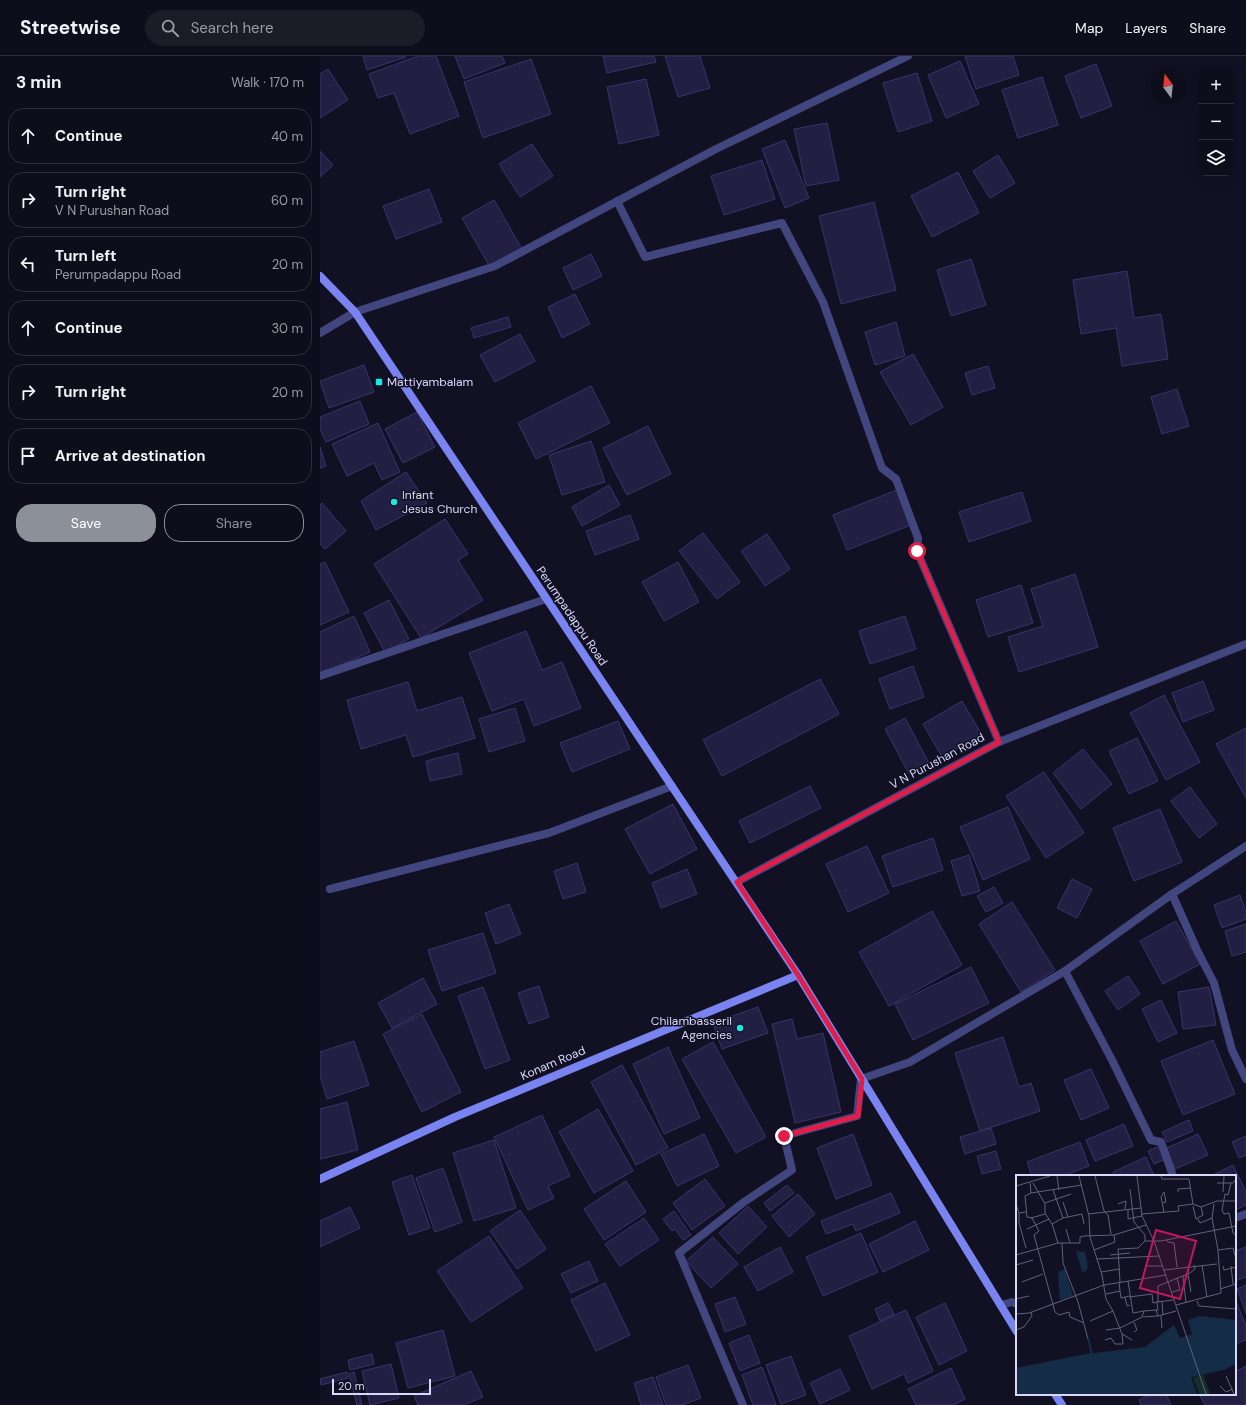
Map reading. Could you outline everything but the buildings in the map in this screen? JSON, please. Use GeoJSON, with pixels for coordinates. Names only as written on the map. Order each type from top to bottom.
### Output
{"type":"FeatureCollection","features":[{"type":"Feature","properties":{"kind":"main road","name":"Perumpadappu Road"},"geometry":{"type":"LineString","coordinates":[[320,276],[355,312],[737,882],[798,975],[1016,1330]]}},
{"type":"Feature","properties":{"kind":"main road","name":"Konam Road"},"geometry":{"type":"LineString","coordinates":[[320,1179],[455,1117],[798,975]]}},
{"type":"Feature","properties":{"kind":"main road"},"geometry":{"type":"LineString","coordinates":[[1056,1395],[1062,1405]]}},
{"type":"Feature","properties":{"kind":"street"},"geometry":{"type":"LineString","coordinates":[[320,333],[355,312],[495,266],[716,149],[908,56]]}},
{"type":"Feature","properties":{"kind":"street"},"geometry":{"type":"LineString","coordinates":[[617,201],[645,257],[782,222],[823,302],[882,468],[896,479],[918,538],[917,551],[999,742]]}},
{"type":"Feature","properties":{"kind":"street"},"geometry":{"type":"LineString","coordinates":[[320,676],[546,599]]}},
{"type":"Feature","properties":{"kind":"street","name":"V N Purushan Road"},"geometry":{"type":"LineString","coordinates":[[737,882],[999,742],[1246,644]]}},
{"type":"Feature","properties":{"kind":"street"},"geometry":{"type":"LineString","coordinates":[[330,889],[549,833],[672,786]]}},
{"type":"Feature","properties":{"kind":"street"},"geometry":{"type":"LineString","coordinates":[[743,1405],[679,1253],[744,1202],[792,1170],[784,1136],[858,1116],[862,1079],[910,1062],[1065,971],[1172,894],[1246,846]]}},
{"type":"Feature","properties":{"kind":"street"},"geometry":{"type":"LineString","coordinates":[[1172,894],[1197,950],[1214,983],[1232,1050],[1246,1079]]}},
{"type":"Feature","properties":{"kind":"street"},"geometry":{"type":"LineString","coordinates":[[1065,971],[1112,1060],[1151,1140],[1161,1142],[1172,1175]]}},
{"type":"Feature","properties":{"kind":"street"},"geometry":{"type":"LineString","coordinates":[[1236,1218],[1246,1214]]}},
{"type":"Feature","properties":{"kind":"street"},"geometry":{"type":"LineString","coordinates":[[1000,1305],[1012,1302],[1016,1304]]}},
{"type":"Feature","properties":{"kind":"place","name":"Mattiyambalam"},"geometry":{"type":"Point","coordinates":[379,382]}},
{"type":"Feature","properties":{"kind":"place","name":"Infant Jesus Church"},"geometry":{"type":"Point","coordinates":[394,502]}},
{"type":"Feature","properties":{"kind":"place","name":"Chilambasseril Agencies"},"geometry":{"type":"Point","coordinates":[740,1028]}},
{"type":"Feature","properties":{"kind":"route"},"geometry":{"type":"LineString","coordinates":[[784,1136],[858,1116],[862,1079],[798,975],[737,882],[999,742],[917,551]]}}]}
